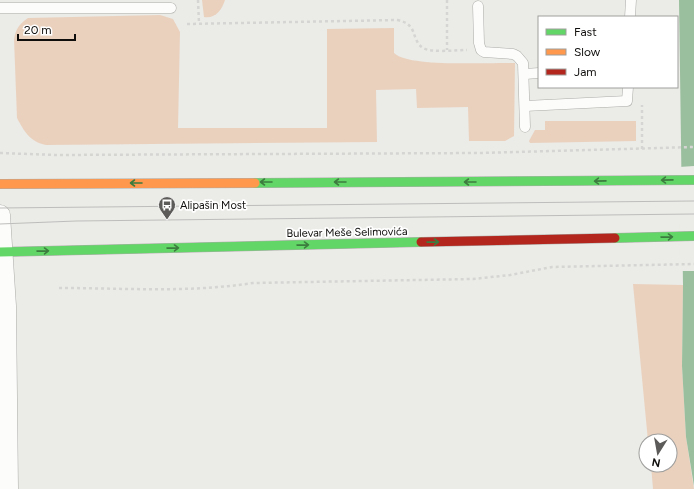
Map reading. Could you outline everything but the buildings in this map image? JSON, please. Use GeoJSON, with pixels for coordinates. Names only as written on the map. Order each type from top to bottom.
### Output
{"type":"FeatureCollection","features":[{"type":"Feature","properties":{"kind":"main road"},"geometry":{"type":"LineString","coordinates":[[0,184],[694,180]]}},
{"type":"Feature","properties":{"kind":"main road","name":"Bulevar Meše Selimovića"},"geometry":{"type":"LineString","coordinates":[[2,252],[694,236]]}},
{"type":"Feature","properties":{"kind":"street"},"geometry":{"type":"LineString","coordinates":[[0,215],[6,306],[8,489]]}},
{"type":"Feature","properties":{"kind":"lane"},"geometry":{"type":"LineString","coordinates":[[630,16],[631,0]]}},
{"type":"Feature","properties":{"kind":"lane"},"geometry":{"type":"LineString","coordinates":[[478,6],[479,43],[481,50],[484,52],[508,53],[517,56],[523,63],[525,74],[525,127]]}},
{"type":"Feature","properties":{"kind":"lane"},"geometry":{"type":"LineString","coordinates":[[0,8],[171,8]]}},
{"type":"Feature","properties":{"kind":"lane"},"geometry":{"type":"LineString","coordinates":[[525,74],[538,74]]}},
{"type":"Feature","properties":{"kind":"lane"},"geometry":{"type":"LineString","coordinates":[[525,106],[627,101],[628,88]]}},
{"type":"Feature","properties":{"kind":"path"},"geometry":{"type":"LineString","coordinates":[[198,0],[200,24]]}},
{"type":"Feature","properties":{"kind":"path"},"geometry":{"type":"LineString","coordinates":[[446,0],[447,50]]}},
{"type":"Feature","properties":{"kind":"path"},"geometry":{"type":"LineString","coordinates":[[186,24],[397,20],[406,22],[412,27],[418,42],[424,48],[481,50]]}},
{"type":"Feature","properties":{"kind":"path"},"geometry":{"type":"LineString","coordinates":[[642,102],[642,149]]}},
{"type":"Feature","properties":{"kind":"path"},"geometry":{"type":"LineString","coordinates":[[0,154],[473,153],[694,148]]}},
{"type":"Feature","properties":{"kind":"path"},"geometry":{"type":"LineString","coordinates":[[59,288],[225,287],[253,283],[473,279],[510,275],[552,267],[694,264]]}},
{"type":"Feature","properties":{"kind":"shaded area"},"geometry":{"type":"Polygon","coordinates":[[[202,0],[225,0],[218,13],[212,17],[204,17],[202,0]]]}},
{"type":"Feature","properties":{"kind":"shaded area"},"geometry":{"type":"Polygon","coordinates":[[[679,0],[694,0],[694,486],[686,437],[682,366],[683,285],[679,0]]]}},
{"type":"Feature","properties":{"kind":"shaded area"},"geometry":{"type":"Polygon","coordinates":[[[160,15],[173,19],[180,32],[178,128],[327,128],[327,29],[394,28],[394,53],[403,58],[416,61],[451,63],[515,63],[514,136],[505,141],[469,141],[468,107],[417,108],[416,89],[376,90],[377,142],[46,145],[40,144],[28,135],[17,118],[14,39],[22,22],[28,18],[160,15]]]}},
{"type":"Feature","properties":{"kind":"shaded area"},"geometry":{"type":"Polygon","coordinates":[[[545,121],[636,121],[636,141],[530,143],[529,141],[535,130],[545,130],[545,121]]]}},
{"type":"Feature","properties":{"kind":"shaded area"},"geometry":{"type":"Polygon","coordinates":[[[633,284],[683,285],[682,366],[686,437],[694,489],[653,489],[652,473],[678,473],[678,433],[647,433],[633,284]]]}},
{"type":"Feature","properties":{"kind":"pier"},"geometry":{"type":"Polygon","coordinates":[[[694,166],[694,271],[680,271],[679,167],[694,166]]]}},
{"type":"Feature","properties":{"kind":"tram line"},"geometry":{"type":"LineString","coordinates":[[0,208],[694,201]]}},
{"type":"Feature","properties":{"kind":"tram line"},"geometry":{"type":"LineString","coordinates":[[0,224],[76,221],[694,214]]}},
{"type":"Feature","properties":{"kind":"traffic: fast"},"geometry":{"type":"LineString","coordinates":[[255,183],[694,180]]}},
{"type":"Feature","properties":{"kind":"traffic: fast"},"geometry":{"type":"LineString","coordinates":[[615,238],[694,236]]}},
{"type":"Feature","properties":{"kind":"traffic: fast"},"geometry":{"type":"LineString","coordinates":[[0,252],[421,242]]}},
{"type":"Feature","properties":{"kind":"traffic: slow"},"geometry":{"type":"LineString","coordinates":[[0,184],[255,183]]}},
{"type":"Feature","properties":{"kind":"traffic: jam"},"geometry":{"type":"LineString","coordinates":[[421,242],[615,238]]}},
{"type":"Feature","properties":{"kind":"place","name":"Alipašin Most"},"geometry":{"type":"Point","coordinates":[167,220]}}]}
